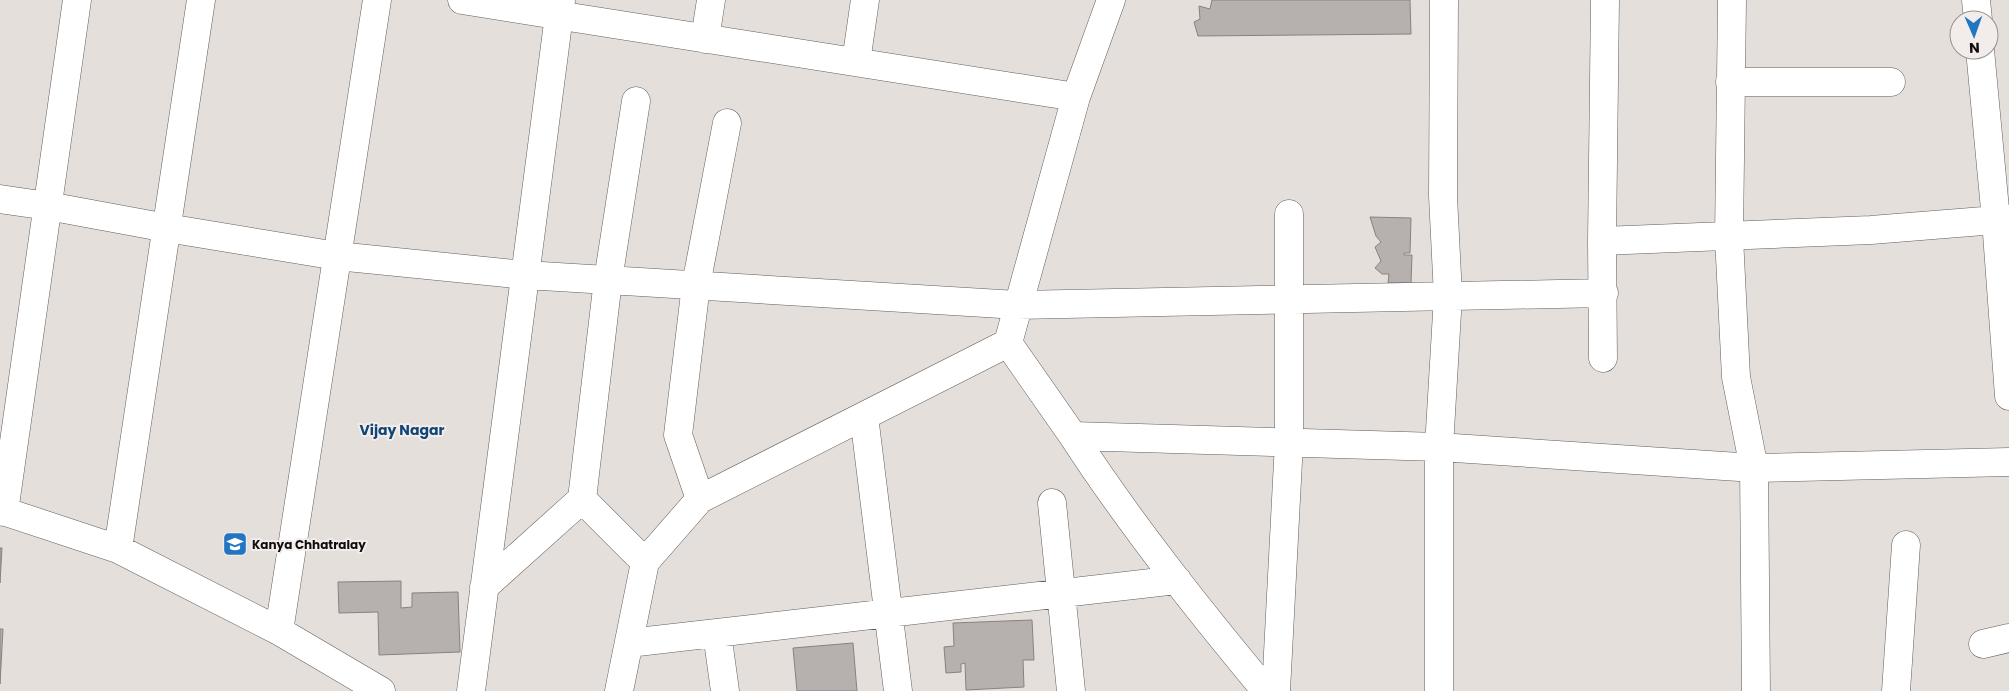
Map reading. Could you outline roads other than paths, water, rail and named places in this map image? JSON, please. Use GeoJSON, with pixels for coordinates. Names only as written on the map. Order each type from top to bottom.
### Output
{"type":"FeatureCollection","features":[{"type":"Feature","properties":{"kind":"street"},"geometry":{"type":"LineString","coordinates":[[77,0],[2,511],[118,549],[279,631],[382,691]]}},
{"type":"Feature","properties":{"kind":"street"},"geometry":{"type":"LineString","coordinates":[[118,549],[201,0]]}},
{"type":"Feature","properties":{"kind":"street"},"geometry":{"type":"LineString","coordinates":[[279,631],[377,0]]}},
{"type":"Feature","properties":{"kind":"street"},"geometry":{"type":"LineString","coordinates":[[462,0],[560,8],[705,39],[1076,96]]}},
{"type":"Feature","properties":{"kind":"street"},"geometry":{"type":"LineString","coordinates":[[705,39],[711,0]]}},
{"type":"Feature","properties":{"kind":"street"},"geometry":{"type":"LineString","coordinates":[[856,62],[865,0]]}},
{"type":"Feature","properties":{"kind":"street"},"geometry":{"type":"LineString","coordinates":[[619,691],[645,562],[700,499],[1008,343],[1076,96],[1111,0]]}},
{"type":"Feature","properties":{"kind":"street"},"geometry":{"type":"LineString","coordinates":[[1439,691],[1439,447],[1448,296],[1443,196],[1444,0]]}},
{"type":"Feature","properties":{"kind":"street"},"geometry":{"type":"LineString","coordinates":[[1603,358],[1604,293],[1602,241],[1605,0]]}},
{"type":"Feature","properties":{"kind":"street"},"geometry":{"type":"LineString","coordinates":[[1732,0],[1729,237],[1736,377],[1754,468],[1756,691]]}},
{"type":"Feature","properties":{"kind":"street"},"geometry":{"type":"LineString","coordinates":[[471,691],[560,8]]}},
{"type":"Feature","properties":{"kind":"street"},"geometry":{"type":"LineString","coordinates":[[1981,60],[2002,219],[2009,396]]}},
{"type":"Feature","properties":{"kind":"street"},"geometry":{"type":"LineString","coordinates":[[1730,82],[1891,82]]}},
{"type":"Feature","properties":{"kind":"street"},"geometry":{"type":"LineString","coordinates":[[484,586],[582,499],[608,280],[636,101]]}},
{"type":"Feature","properties":{"kind":"street"},"geometry":{"type":"LineString","coordinates":[[700,499],[678,435],[696,285],[727,123]]}},
{"type":"Feature","properties":{"kind":"street"},"geometry":{"type":"LineString","coordinates":[[0,200],[48,206],[337,256],[525,275],[1018,305],[1604,293]]}},
{"type":"Feature","properties":{"kind":"street"},"geometry":{"type":"LineString","coordinates":[[1276,691],[1289,442],[1289,214]]}},
{"type":"Feature","properties":{"kind":"street"},"geometry":{"type":"LineString","coordinates":[[1602,241],[1872,230],[2002,219]]}},
{"type":"Feature","properties":{"kind":"street"},"geometry":{"type":"LineString","coordinates":[[1008,343],[1109,491],[1195,604],[1266,691]]}},
{"type":"Feature","properties":{"kind":"street"},"geometry":{"type":"LineString","coordinates":[[864,416],[898,691]]}},
{"type":"Feature","properties":{"kind":"street"},"geometry":{"type":"LineString","coordinates":[[1073,436],[1439,447],[1754,468],[2009,462]]}},
{"type":"Feature","properties":{"kind":"street"},"geometry":{"type":"LineString","coordinates":[[582,499],[645,562]]}},
{"type":"Feature","properties":{"kind":"street"},"geometry":{"type":"LineString","coordinates":[[1052,503],[1071,691]]}},
{"type":"Feature","properties":{"kind":"street"},"geometry":{"type":"LineString","coordinates":[[1896,691],[1906,544]]}},
{"type":"Feature","properties":{"kind":"street"},"geometry":{"type":"LineString","coordinates":[[629,643],[1177,580]]}},
{"type":"Feature","properties":{"kind":"street"},"geometry":{"type":"LineString","coordinates":[[717,633],[726,691]]}},
{"type":"Feature","properties":{"kind":"street"},"geometry":{"type":"LineString","coordinates":[[1983,644],[2009,638]]}},
{"type":"Feature","properties":{"kind":"place","name":"Kanya Chhatralay"},"geometry":{"type":"Point","coordinates":[235,544]}},
{"type":"Feature","properties":{"kind":"district","name":"Vijay Nagar"},"geometry":{"type":"Point","coordinates":[402,430]}}]}
